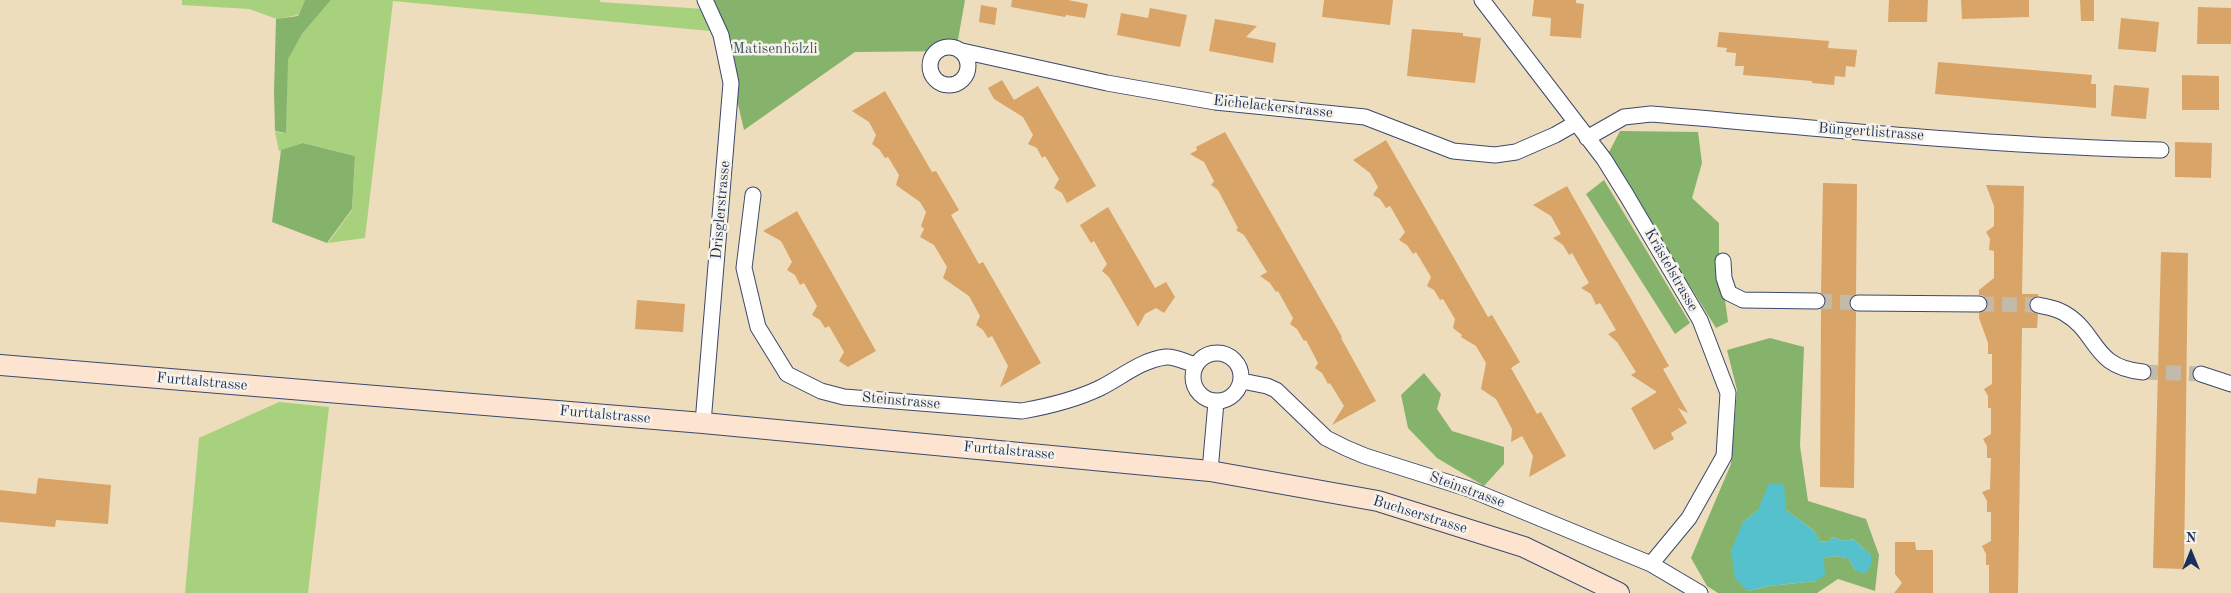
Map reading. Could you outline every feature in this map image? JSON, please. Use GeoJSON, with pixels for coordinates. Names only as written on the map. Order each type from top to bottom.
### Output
{"type":"FeatureCollection","features":[{"type":"Feature","properties":{"kind":"main road","name":"Furttalstrasse"},"geometry":{"type":"LineString","coordinates":[[0,364],[703,423],[1210,471]]}},
{"type":"Feature","properties":{"kind":"main road","name":"Buchserstrasse"},"geometry":{"type":"LineString","coordinates":[[1210,471],[1378,501],[1524,547],[1619,593]]}},
{"type":"Feature","properties":{"kind":"street","name":"Drisglerstrasse"},"geometry":{"type":"LineString","coordinates":[[703,423],[731,83],[721,35],[705,0]]}},
{"type":"Feature","properties":{"kind":"street","name":"Krästelstrasse"},"geometry":{"type":"LineString","coordinates":[[1482,0],[1604,159],[1700,320],[1728,393],[1724,456],[1688,518],[1650,564]]}},
{"type":"Feature","properties":{"kind":"street","name":"Eichelackerstrasse"},"geometry":{"type":"LineString","coordinates":[[962,51],[1107,82],[1215,102],[1365,117],[1453,151],[1495,155],[1516,152],[1556,135],[1576,123]]}},
{"type":"Feature","properties":{"kind":"street","name":"Büngertlistrasse"},"geometry":{"type":"LineString","coordinates":[[1587,138],[1624,117],[1650,114],[1902,135],[2113,149],[2161,150]]}},
{"type":"Feature","properties":{"kind":"street","name":"Steinstrasse"},"geometry":{"type":"LineString","coordinates":[[753,195],[744,268],[758,327],[787,374],[822,390],[844,397],[1022,411],[1052,406],[1076,399],[1102,387],[1145,362],[1168,357],[1196,365]]}},
{"type":"Feature","properties":{"kind":"street"},"geometry":{"type":"LineString","coordinates":[[1723,261],[1724,278],[1729,293],[1743,300],[1817,301]]}},
{"type":"Feature","properties":{"kind":"street"},"geometry":{"type":"LineString","coordinates":[[1858,303],[1979,304]]}},
{"type":"Feature","properties":{"kind":"street"},"geometry":{"type":"LineString","coordinates":[[2038,305],[2064,314],[2079,325],[2102,356],[2126,370],[2143,372]]}},
{"type":"Feature","properties":{"kind":"street"},"geometry":{"type":"LineString","coordinates":[[1209,354],[1225,354],[1238,364],[1242,381],[1233,396],[1216,402],[1202,396],[1195,386],[1194,372],[1196,365],[1209,354]]}},
{"type":"Feature","properties":{"kind":"street"},"geometry":{"type":"LineString","coordinates":[[2201,374],[2231,384]]}},
{"type":"Feature","properties":{"kind":"street","name":"Steinstrasse"},"geometry":{"type":"LineString","coordinates":[[1242,381],[1267,386],[1276,390],[1326,438],[1346,448],[1469,490],[1650,564],[1700,593]]}},
{"type":"Feature","properties":{"kind":"street"},"geometry":{"type":"LineString","coordinates":[[1210,471],[1216,402]]}},
{"type":"Feature","properties":{"kind":"green space"},"geometry":{"type":"Polygon","coordinates":[[[182,0],[305,0],[298,15],[277,19],[249,9],[182,5],[182,0]]]}},
{"type":"Feature","properties":{"kind":"green space"},"geometry":{"type":"Polygon","coordinates":[[[305,0],[331,0],[302,34],[288,59],[286,133],[275,131],[276,19],[298,16],[305,0]]]}},
{"type":"Feature","properties":{"kind":"green space"},"geometry":{"type":"Polygon","coordinates":[[[331,0],[600,0],[600,2],[704,9],[710,31],[393,1],[365,238],[328,243],[352,210],[355,156],[303,143],[279,151],[275,132],[286,133],[287,59],[302,34],[331,0]]]}},
{"type":"Feature","properties":{"kind":"green space","name":"Matisenhölzli"},"geometry":{"type":"Polygon","coordinates":[[[714,0],[965,0],[956,51],[855,52],[744,130],[714,0]]]}},
{"type":"Feature","properties":{"kind":"green space"},"geometry":{"type":"Polygon","coordinates":[[[1620,131],[1698,132],[1702,163],[1692,198],[1719,223],[1719,255],[1728,322],[1716,328],[1608,154],[1620,131]]]}},
{"type":"Feature","properties":{"kind":"green space"},"geometry":{"type":"Polygon","coordinates":[[[303,143],[355,156],[352,209],[327,243],[272,222],[281,150],[303,143]]]}},
{"type":"Feature","properties":{"kind":"green space"},"geometry":{"type":"Polygon","coordinates":[[[1604,180],[1690,323],[1675,334],[1586,194],[1604,180]]]}},
{"type":"Feature","properties":{"kind":"green space"},"geometry":{"type":"Polygon","coordinates":[[[1770,338],[1804,347],[1800,446],[1808,501],[1866,519],[1879,555],[1875,591],[1838,579],[1817,593],[1718,593],[1707,586],[1691,558],[1731,464],[1737,390],[1727,350],[1770,338]],[[1758,510],[1743,522],[1748,591],[1769,586],[1816,581],[1824,558],[1835,556],[1848,558],[1855,570],[1871,555],[1853,539],[1845,541],[1832,537],[1829,542],[1820,541],[1813,530],[1786,510],[1758,510]]]}},
{"type":"Feature","properties":{"kind":"green space"},"geometry":{"type":"Polygon","coordinates":[[[1424,373],[1441,394],[1437,409],[1452,431],[1504,447],[1504,464],[1484,486],[1437,458],[1408,428],[1401,395],[1424,373]]]}},
{"type":"Feature","properties":{"kind":"green space"},"geometry":{"type":"Polygon","coordinates":[[[279,402],[329,407],[308,593],[185,593],[199,438],[279,402]]]}},
{"type":"Feature","properties":{"kind":"water"},"geometry":{"type":"Polygon","coordinates":[[[1773,483],[1784,485],[1786,510],[1813,530],[1820,541],[1829,542],[1832,537],[1845,541],[1853,539],[1871,555],[1871,565],[1865,574],[1855,570],[1848,558],[1835,556],[1824,558],[1825,575],[1816,581],[1769,586],[1748,591],[1735,579],[1731,551],[1743,522],[1758,510],[1768,485],[1773,483]]]}},
{"type":"Feature","properties":{"kind":"building"},"geometry":{"type":"Polygon","coordinates":[[[1012,0],[1068,0],[1088,4],[1085,18],[1066,15],[1065,17],[1011,7],[1012,0]]]}},
{"type":"Feature","properties":{"kind":"building"},"geometry":{"type":"Polygon","coordinates":[[[1324,0],[1393,0],[1390,25],[1322,17],[1324,0]]]}},
{"type":"Feature","properties":{"kind":"building"},"geometry":{"type":"Polygon","coordinates":[[[1534,0],[1576,0],[1576,3],[1584,4],[1581,38],[1550,36],[1551,18],[1532,16],[1534,0]]]}},
{"type":"Feature","properties":{"kind":"building"},"geometry":{"type":"Polygon","coordinates":[[[1889,0],[1928,0],[1927,22],[1888,22],[1889,0]]]}},
{"type":"Feature","properties":{"kind":"building"},"geometry":{"type":"Polygon","coordinates":[[[1961,0],[2029,0],[2029,17],[1962,19],[1961,0]]]}},
{"type":"Feature","properties":{"kind":"building"},"geometry":{"type":"Polygon","coordinates":[[[2080,0],[2094,0],[2094,21],[2081,21],[2080,0]]]}},
{"type":"Feature","properties":{"kind":"building"},"geometry":{"type":"Polygon","coordinates":[[[981,5],[997,8],[995,25],[979,22],[981,5]]]}},
{"type":"Feature","properties":{"kind":"building"},"geometry":{"type":"Polygon","coordinates":[[[2198,7],[2231,8],[2231,44],[2197,44],[2198,7]]]}},
{"type":"Feature","properties":{"kind":"building"},"geometry":{"type":"Polygon","coordinates":[[[1150,8],[1187,15],[1180,47],[1117,35],[1121,13],[1148,18],[1150,8]]]}},
{"type":"Feature","properties":{"kind":"building"},"geometry":{"type":"Polygon","coordinates":[[[2121,18],[2159,22],[2156,52],[2118,49],[2121,18]]]}},
{"type":"Feature","properties":{"kind":"building"},"geometry":{"type":"Polygon","coordinates":[[[1215,19],[1257,26],[1246,37],[1276,43],[1273,63],[1209,51],[1215,19]]]}},
{"type":"Feature","properties":{"kind":"building"},"geometry":{"type":"Polygon","coordinates":[[[1412,29],[1463,33],[1463,36],[1481,38],[1475,83],[1407,76],[1412,29]]]}},
{"type":"Feature","properties":{"kind":"building"},"geometry":{"type":"Polygon","coordinates":[[[1719,32],[1829,41],[1828,48],[1857,50],[1855,67],[1846,66],[1845,77],[1835,76],[1834,85],[1812,83],[1812,81],[1743,75],[1744,66],[1735,66],[1736,53],[1726,52],[1727,48],[1717,47],[1719,32]]]}},
{"type":"Feature","properties":{"kind":"building"},"geometry":{"type":"Polygon","coordinates":[[[1938,62],[2092,75],[2091,84],[2096,84],[2096,108],[1935,94],[1938,62]]]}},
{"type":"Feature","properties":{"kind":"building"},"geometry":{"type":"Polygon","coordinates":[[[2182,75],[2219,76],[2219,110],[2182,110],[2182,75]]]}},
{"type":"Feature","properties":{"kind":"building"},"geometry":{"type":"Polygon","coordinates":[[[1002,80],[1014,100],[1038,86],[1096,186],[1067,203],[1062,193],[1054,188],[1059,179],[1045,156],[1042,158],[1037,148],[1028,144],[1033,135],[1023,117],[994,99],[988,88],[1002,80]]]}},
{"type":"Feature","properties":{"kind":"building"},"geometry":{"type":"Polygon","coordinates":[[[2114,85],[2149,88],[2146,119],[2111,116],[2114,85]]]}},
{"type":"Feature","properties":{"kind":"building"},"geometry":{"type":"Polygon","coordinates":[[[885,91],[932,172],[936,171],[959,210],[951,215],[979,264],[983,262],[1041,363],[1000,387],[1008,366],[992,336],[988,338],[983,330],[976,325],[980,316],[969,296],[943,278],[947,267],[934,245],[920,237],[924,229],[921,226],[926,212],[920,202],[896,185],[899,175],[888,157],[885,158],[879,149],[872,144],[876,135],[869,122],[852,111],[885,91]]]}},
{"type":"Feature","properties":{"kind":"building"},"geometry":{"type":"Polygon","coordinates":[[[1225,132],[1342,337],[1376,401],[1332,425],[1344,406],[1330,383],[1328,384],[1322,373],[1315,368],[1318,363],[1306,340],[1304,341],[1297,329],[1290,324],[1293,318],[1278,291],[1276,292],[1270,283],[1260,276],[1267,272],[1244,235],[1236,230],[1238,228],[1218,190],[1211,185],[1214,181],[1204,162],[1190,154],[1197,150],[1196,147],[1225,132]]]}},
{"type":"Feature","properties":{"kind":"building"},"geometry":{"type":"Polygon","coordinates":[[[1386,140],[1488,317],[1492,315],[1520,362],[1511,368],[1537,414],[1541,412],[1566,456],[1529,477],[1533,456],[1522,436],[1511,442],[1512,429],[1496,399],[1481,389],[1486,363],[1476,346],[1461,337],[1462,335],[1453,328],[1455,319],[1443,299],[1440,300],[1434,290],[1427,286],[1431,277],[1416,252],[1413,254],[1407,245],[1399,240],[1405,232],[1390,206],[1386,208],[1380,199],[1373,195],[1378,187],[1370,173],[1353,160],[1386,140]]]}},
{"type":"Feature","properties":{"kind":"building"},"geometry":{"type":"Polygon","coordinates":[[[2175,142],[2212,143],[2211,178],[2175,177],[2175,142]]]}},
{"type":"Feature","properties":{"kind":"building"},"geometry":{"type":"Polygon","coordinates":[[[1823,183],[1857,184],[1856,294],[1850,298],[1849,302],[1850,308],[1856,312],[1854,488],[1820,487],[1821,309],[1826,301],[1821,293],[1823,183]]]}},
{"type":"Feature","properties":{"kind":"building"},"geometry":{"type":"Polygon","coordinates":[[[1986,185],[2024,186],[2022,294],[2038,294],[2038,296],[2031,298],[2029,304],[2031,312],[2038,314],[2037,328],[2022,328],[2018,593],[1989,593],[1989,565],[1986,565],[1986,554],[1982,546],[1991,541],[1991,512],[1987,512],[1987,501],[1982,492],[1990,489],[1991,458],[1987,458],[1987,446],[1983,439],[1991,434],[1991,408],[1988,408],[1988,396],[1984,389],[1992,384],[1992,354],[1988,354],[1988,343],[1979,318],[1979,313],[1987,309],[1988,304],[1984,296],[1979,295],[1979,290],[1994,278],[1994,251],[1989,250],[1990,239],[1986,232],[1994,226],[1994,206],[1986,185]]]}},
{"type":"Feature","properties":{"kind":"building"},"geometry":{"type":"Polygon","coordinates":[[[1567,186],[1669,366],[1663,369],[1688,413],[1678,408],[1687,423],[1671,433],[1674,439],[1654,450],[1631,408],[1657,392],[1631,375],[1636,372],[1617,342],[1608,334],[1616,330],[1600,303],[1596,305],[1591,294],[1581,288],[1589,283],[1572,253],[1569,255],[1563,245],[1553,238],[1561,234],[1551,216],[1533,205],[1567,186]]]}},
{"type":"Feature","properties":{"kind":"building"},"geometry":{"type":"Polygon","coordinates":[[[1108,207],[1155,288],[1166,282],[1175,297],[1164,313],[1156,308],[1145,314],[1138,327],[1109,277],[1102,271],[1107,264],[1094,241],[1091,243],[1080,225],[1108,207]]]}},
{"type":"Feature","properties":{"kind":"building"},"geometry":{"type":"Polygon","coordinates":[[[797,211],[876,351],[848,367],[839,361],[844,352],[829,326],[825,328],[820,320],[812,315],[817,306],[804,283],[800,285],[795,275],[787,270],[792,262],[781,241],[763,231],[797,211]]]}},
{"type":"Feature","properties":{"kind":"building"},"geometry":{"type":"Polygon","coordinates":[[[2161,252],[2188,253],[2184,569],[2153,568],[2161,252]]]}},
{"type":"Feature","properties":{"kind":"building"},"geometry":{"type":"Polygon","coordinates":[[[637,300],[685,304],[683,332],[635,329],[637,300]]]}},
{"type":"Feature","properties":{"kind":"building"},"geometry":{"type":"Polygon","coordinates":[[[38,478],[111,485],[108,524],[56,520],[55,527],[0,522],[0,490],[36,494],[38,478]]]}},
{"type":"Feature","properties":{"kind":"building"},"geometry":{"type":"Polygon","coordinates":[[[1895,542],[1915,542],[1916,550],[1933,550],[1933,593],[1894,593],[1902,583],[1895,574],[1895,542]]]}},
{"type":"Feature","properties":{"kind":"tunnel"},"geometry":{"type":"LineString","coordinates":[[1817,301],[1858,303]]}},
{"type":"Feature","properties":{"kind":"tunnel"},"geometry":{"type":"LineString","coordinates":[[1979,304],[2038,305]]}},
{"type":"Feature","properties":{"kind":"tunnel"},"geometry":{"type":"LineString","coordinates":[[2143,372],[2201,374]]}}]}
